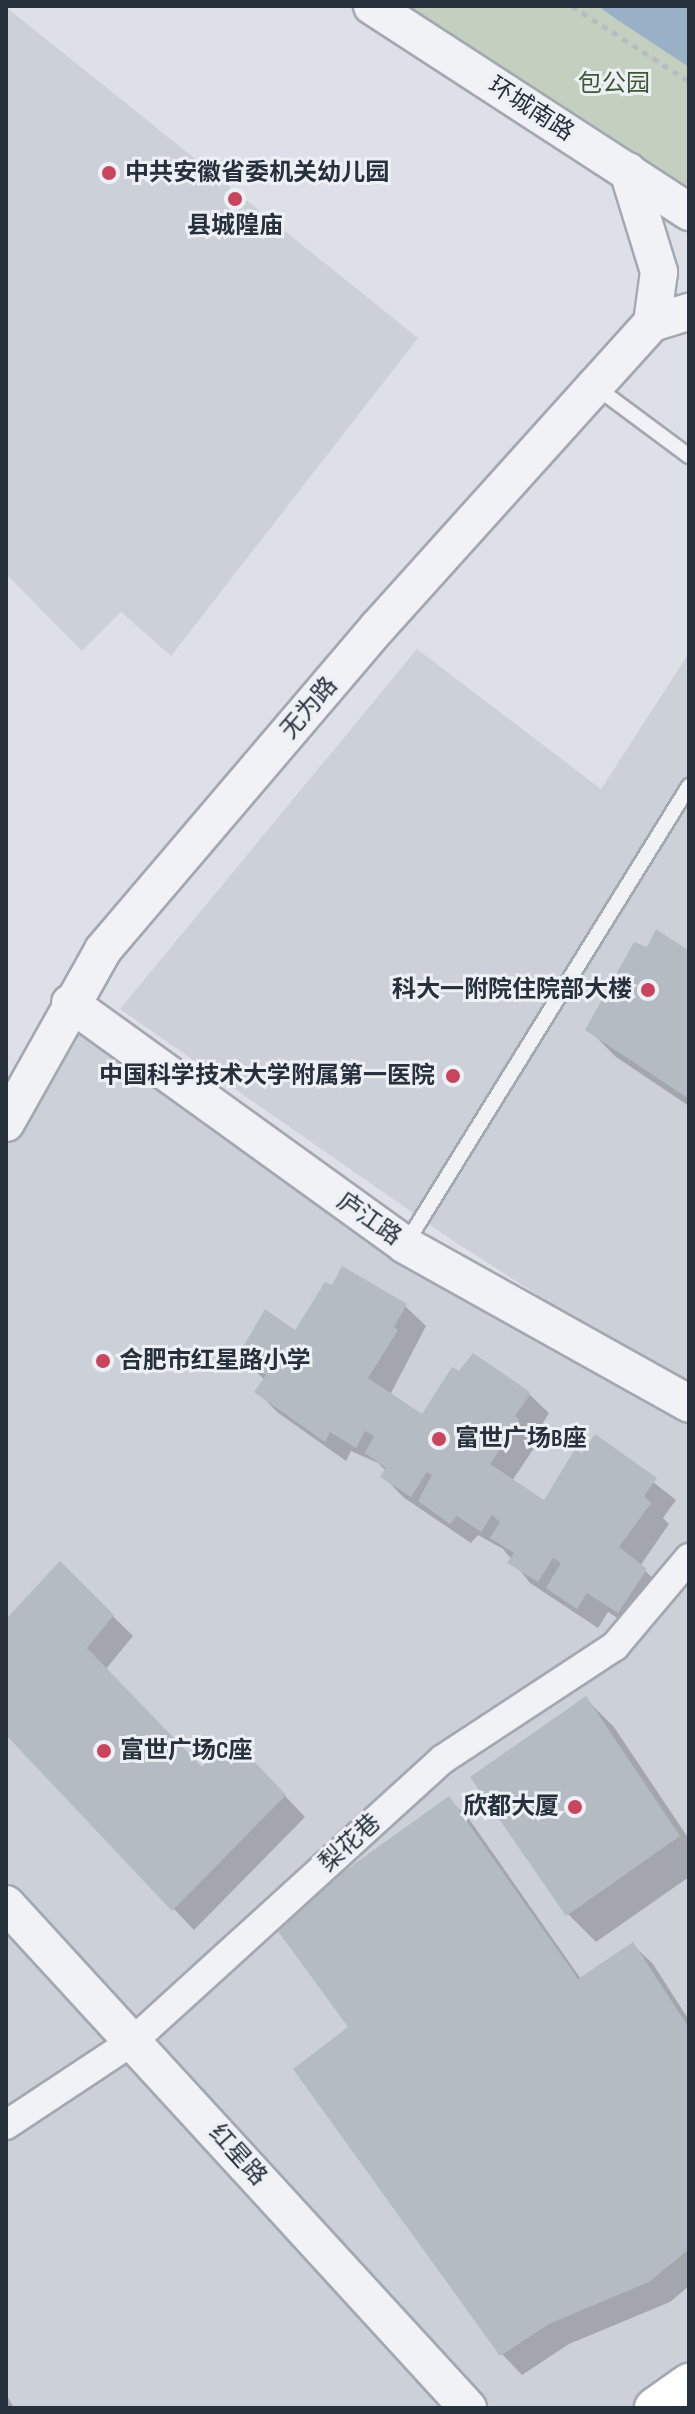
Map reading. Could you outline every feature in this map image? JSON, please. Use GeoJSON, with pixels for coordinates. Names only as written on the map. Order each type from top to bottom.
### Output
{"type":"FeatureCollection","features":[{"type":"Feature","properties":{"kind":"main road"},"geometry":{"type":"LineString","coordinates":[[655,2408],[689,2384]]}},
{"type":"Feature","properties":{"kind":"street","name":"环城南路"},"geometry":{"type":"LineString","coordinates":[[372,6],[689,212]]}},
{"type":"Feature","properties":{"kind":"street"},"geometry":{"type":"LineString","coordinates":[[628,171],[659,272],[652,323],[689,312]]}},
{"type":"Feature","properties":{"kind":"street","name":"无为路"},"geometry":{"type":"LineString","coordinates":[[6,1123],[70,1003],[123,926],[378,627],[652,323]]}},
{"type":"Feature","properties":{"kind":"street","name":"庐江路"},"geometry":{"type":"LineString","coordinates":[[70,1003],[405,1245],[689,1404]]}},
{"type":"Feature","properties":{"kind":"street","name":"梨花巷"},"geometry":{"type":"LineString","coordinates":[[6,2125],[133,2041],[443,1759],[615,1646],[689,1558]]}},
{"type":"Feature","properties":{"kind":"street","name":"红星路"},"geometry":{"type":"LineString","coordinates":[[6,1904],[468,2408]]}},
{"type":"Feature","properties":{"kind":"lane"},"geometry":{"type":"LineString","coordinates":[[595,386],[689,456]]}},
{"type":"Feature","properties":{"kind":"lane"},"geometry":{"type":"LineString","coordinates":[[405,1245],[689,786]]}},
{"type":"Feature","properties":{"kind":"path"},"geometry":{"type":"LineString","coordinates":[[572,6],[689,81]]}},
{"type":"Feature","properties":{"kind":"shaded area","name":"中共安徽省委机关幼儿园"},"geometry":{"type":"Polygon","coordinates":[[[6,7],[418,338],[171,656],[121,612],[82,651],[6,574],[6,7]]]}},
{"type":"Feature","properties":{"kind":"shaded area","name":"中国科学技术大学附属第一医院"},"geometry":{"type":"Polygon","coordinates":[[[417,649],[601,789],[689,653],[689,1392],[452,1240],[120,1009],[417,649]]]}},
{"type":"Feature","properties":{"kind":"shaded area"},"geometry":{"type":"Polygon","coordinates":[[[70,1003],[297,1168],[689,1404],[689,2384],[655,2408],[6,2408],[6,1123],[70,1003]]]}},
{"type":"Feature","properties":{"kind":"green space","name":"包公园"},"geometry":{"type":"Polygon","coordinates":[[[362,6],[689,6],[689,225],[362,6]]]}},
{"type":"Feature","properties":{"kind":"water"},"geometry":{"type":"Polygon","coordinates":[[[598,6],[689,6],[689,67],[616,19],[598,6]]]}},
{"type":"Feature","properties":{"kind":"building","name":"科大一附院住院部大楼"},"geometry":{"type":"Polygon","coordinates":[[[656,929],[689,951],[689,1099],[585,1030],[634,942],[647,947],[656,929]]]}},
{"type":"Feature","properties":{"kind":"building","name":"富世广场B座"},"geometry":{"type":"Polygon","coordinates":[[[342,1266],[407,1304],[394,1327],[398,1330],[368,1378],[422,1414],[452,1367],[459,1371],[473,1353],[530,1392],[515,1416],[519,1420],[490,1464],[544,1500],[575,1449],[582,1453],[595,1434],[657,1478],[644,1496],[651,1503],[619,1547],[647,1569],[618,1613],[587,1593],[577,1609],[546,1588],[561,1563],[553,1558],[538,1582],[507,1563],[514,1553],[490,1538],[500,1522],[492,1515],[481,1532],[457,1516],[450,1524],[418,1501],[432,1475],[427,1472],[411,1497],[380,1477],[386,1468],[365,1453],[374,1436],[365,1431],[356,1448],[330,1432],[325,1442],[254,1392],[266,1375],[237,1357],[265,1309],[295,1330],[325,1282],[332,1285],[342,1266]]]}},
{"type":"Feature","properties":{"kind":"building","name":"富世广场C座"},"geometry":{"type":"Polygon","coordinates":[[[60,1561],[114,1615],[87,1648],[202,1767],[230,1736],[286,1795],[172,1911],[6,1735],[6,1619],[60,1561]]]}},
{"type":"Feature","properties":{"kind":"building","name":"欣都大厦"},"geometry":{"type":"Polygon","coordinates":[[[586,1696],[680,1836],[566,1916],[470,1777],[586,1696]]]}},
{"type":"Feature","properties":{"kind":"building"},"geometry":{"type":"Polygon","coordinates":[[[449,1796],[578,1979],[633,1942],[689,2028],[689,2249],[649,2282],[549,2324],[500,2356],[293,2069],[348,2027],[272,1923],[449,1796]]]}},
{"type":"Feature","properties":{"kind":"place","name":"中共安徽省委机关幼儿园"},"geometry":{"type":"Point","coordinates":[109,173]}},
{"type":"Feature","properties":{"kind":"place","name":"县城隍庙"},"geometry":{"type":"Point","coordinates":[235,199]}},
{"type":"Feature","properties":{"kind":"place","name":"科大一附院住院部大楼"},"geometry":{"type":"Point","coordinates":[648,990]}},
{"type":"Feature","properties":{"kind":"place","name":"中国科学技术大学附属第一医院"},"geometry":{"type":"Point","coordinates":[453,1076]}},
{"type":"Feature","properties":{"kind":"place","name":"合肥市红星路小学"},"geometry":{"type":"Point","coordinates":[103,1361]}},
{"type":"Feature","properties":{"kind":"place","name":"富世广场B座"},"geometry":{"type":"Point","coordinates":[439,1439]}},
{"type":"Feature","properties":{"kind":"place","name":"富世广场C座"},"geometry":{"type":"Point","coordinates":[104,1751]}},
{"type":"Feature","properties":{"kind":"place","name":"欣都大厦"},"geometry":{"type":"Point","coordinates":[575,1807]}}]}
